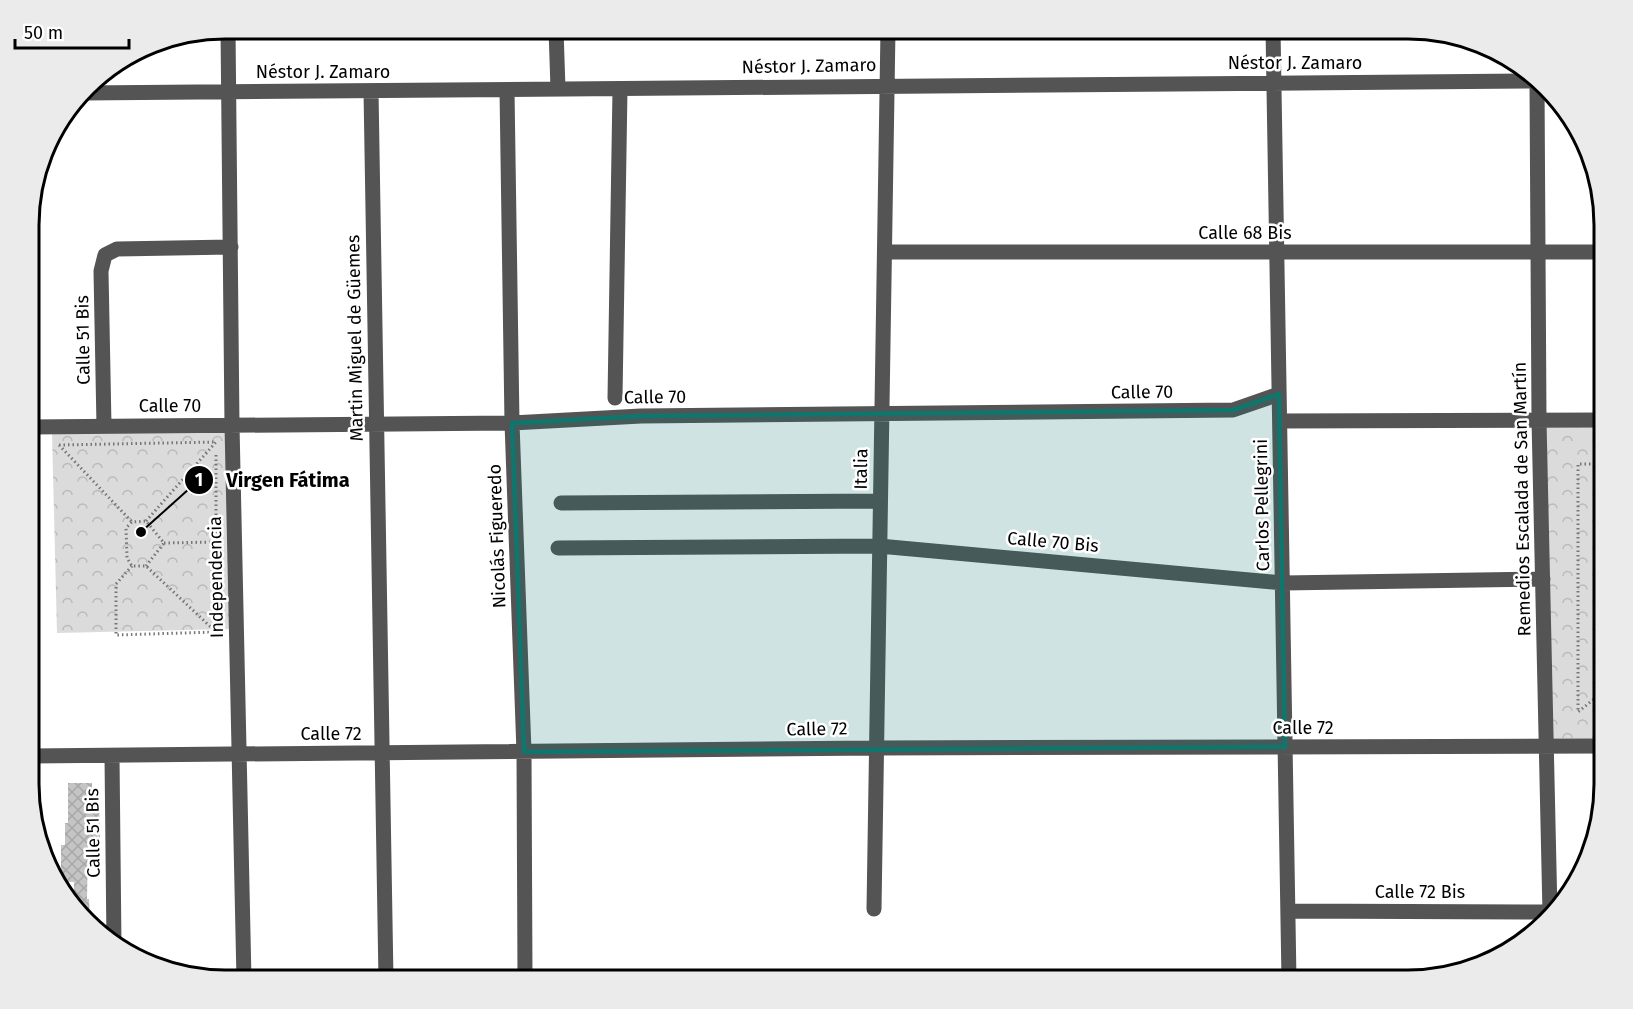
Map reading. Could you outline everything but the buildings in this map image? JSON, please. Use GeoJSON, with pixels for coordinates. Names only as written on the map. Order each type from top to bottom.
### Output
{"type":"FeatureCollection","features":[{"type":"Feature","properties":{"kind":"street","name":"Independencia"},"geometry":{"type":"LineString","coordinates":[[228,39],[232,425],[244,970]]}},
{"type":"Feature","properties":{"kind":"street"},"geometry":{"type":"LineString","coordinates":[[556,39],[558,89]]}},
{"type":"Feature","properties":{"kind":"street","name":"Italia"},"geometry":{"type":"LineString","coordinates":[[874,909],[888,39]]}},
{"type":"Feature","properties":{"kind":"street","name":"Carlos Pellegrini"},"geometry":{"type":"LineString","coordinates":[[1272,39],[1278,253],[1289,970]]}},
{"type":"Feature","properties":{"kind":"street","name":"Néstor J. Zamaro"},"geometry":{"type":"LineString","coordinates":[[95,93],[1274,82],[1526,82]]}},
{"type":"Feature","properties":{"kind":"street"},"geometry":{"type":"LineString","coordinates":[[615,398],[620,89]]}},
{"type":"Feature","properties":{"kind":"street","name":"Nicolás Figueredo"},"geometry":{"type":"LineString","coordinates":[[507,90],[512,423],[524,752],[525,970]]}},
{"type":"Feature","properties":{"kind":"street","name":"Martin Miguel de Güemes"},"geometry":{"type":"LineString","coordinates":[[371,91],[386,970]]}},
{"type":"Feature","properties":{"kind":"street","name":"Remedios Escalada de San Martín"},"geometry":{"type":"LineString","coordinates":[[1536,91],[1539,420],[1550,905]]}},
{"type":"Feature","properties":{"kind":"street","name":"Calle 51 Bis"},"geometry":{"type":"LineString","coordinates":[[104,426],[101,271],[105,255],[117,249],[231,247]]}},
{"type":"Feature","properties":{"kind":"street","name":"Calle 68 Bis"},"geometry":{"type":"LineString","coordinates":[[885,252],[1594,252]]}},
{"type":"Feature","properties":{"kind":"street","name":"Calle 70"},"geometry":{"type":"LineString","coordinates":[[39,427],[512,423],[641,416],[1233,410],[1279,394]]}},
{"type":"Feature","properties":{"kind":"street"},"geometry":{"type":"LineString","coordinates":[[1280,421],[1594,420]]}},
{"type":"Feature","properties":{"kind":"street"},"geometry":{"type":"LineString","coordinates":[[561,503],[880,501]]}},
{"type":"Feature","properties":{"kind":"street","name":"Calle 70 Bis"},"geometry":{"type":"LineString","coordinates":[[558,548],[879,546],[1283,583],[1543,579]]}},
{"type":"Feature","properties":{"kind":"street","name":"Calle 72"},"geometry":{"type":"LineString","coordinates":[[39,756],[876,748],[1594,746]]}},
{"type":"Feature","properties":{"kind":"street","name":"Calle 51 Bis"},"geometry":{"type":"LineString","coordinates":[[112,756],[114,933]]}},
{"type":"Feature","properties":{"kind":"street","name":"Calle 72 Bis"},"geometry":{"type":"LineString","coordinates":[[1288,911],[1543,912]]}},
{"type":"Feature","properties":{"kind":"path"},"geometry":{"type":"LineString","coordinates":[[132,566],[127,558],[126,528],[132,522],[146,521],[216,442]]}},
{"type":"Feature","properties":{"kind":"path"},"geometry":{"type":"LineString","coordinates":[[132,522],[59,445],[216,442]]}},
{"type":"Feature","properties":{"kind":"path"},"geometry":{"type":"LineString","coordinates":[[216,442],[216,632]]}},
{"type":"Feature","properties":{"kind":"path"},"geometry":{"type":"LineString","coordinates":[[1594,464],[1578,464],[1578,712],[1594,699]]}},
{"type":"Feature","properties":{"kind":"path"},"geometry":{"type":"LineString","coordinates":[[146,521],[164,543]]}},
{"type":"Feature","properties":{"kind":"path"},"geometry":{"type":"LineString","coordinates":[[164,543],[216,542]]}},
{"type":"Feature","properties":{"kind":"path"},"geometry":{"type":"LineString","coordinates":[[146,566],[164,543]]}},
{"type":"Feature","properties":{"kind":"path"},"geometry":{"type":"LineString","coordinates":[[132,566],[146,566],[216,632],[116,635],[116,584],[132,566]]}},
{"type":"Feature","properties":{"kind":"highlighted area"},"geometry":{"type":"Polygon","coordinates":[[[1279,394],[1285,747],[524,752],[512,423],[641,416],[1233,410],[1279,394]]]}},
{"type":"Feature","properties":{"kind":"green space"},"geometry":{"type":"Polygon","coordinates":[[[1539,420],[1594,420],[1594,746],[1547,746],[1539,420]]]}},
{"type":"Feature","properties":{"kind":"green space"},"geometry":{"type":"Polygon","coordinates":[[[227,430],[229,629],[57,633],[52,434],[227,430]]]}},
{"type":"Feature","properties":{"kind":"place","name":"Virgen Fátima"},"geometry":{"type":"Point","coordinates":[141,532]}}]}
